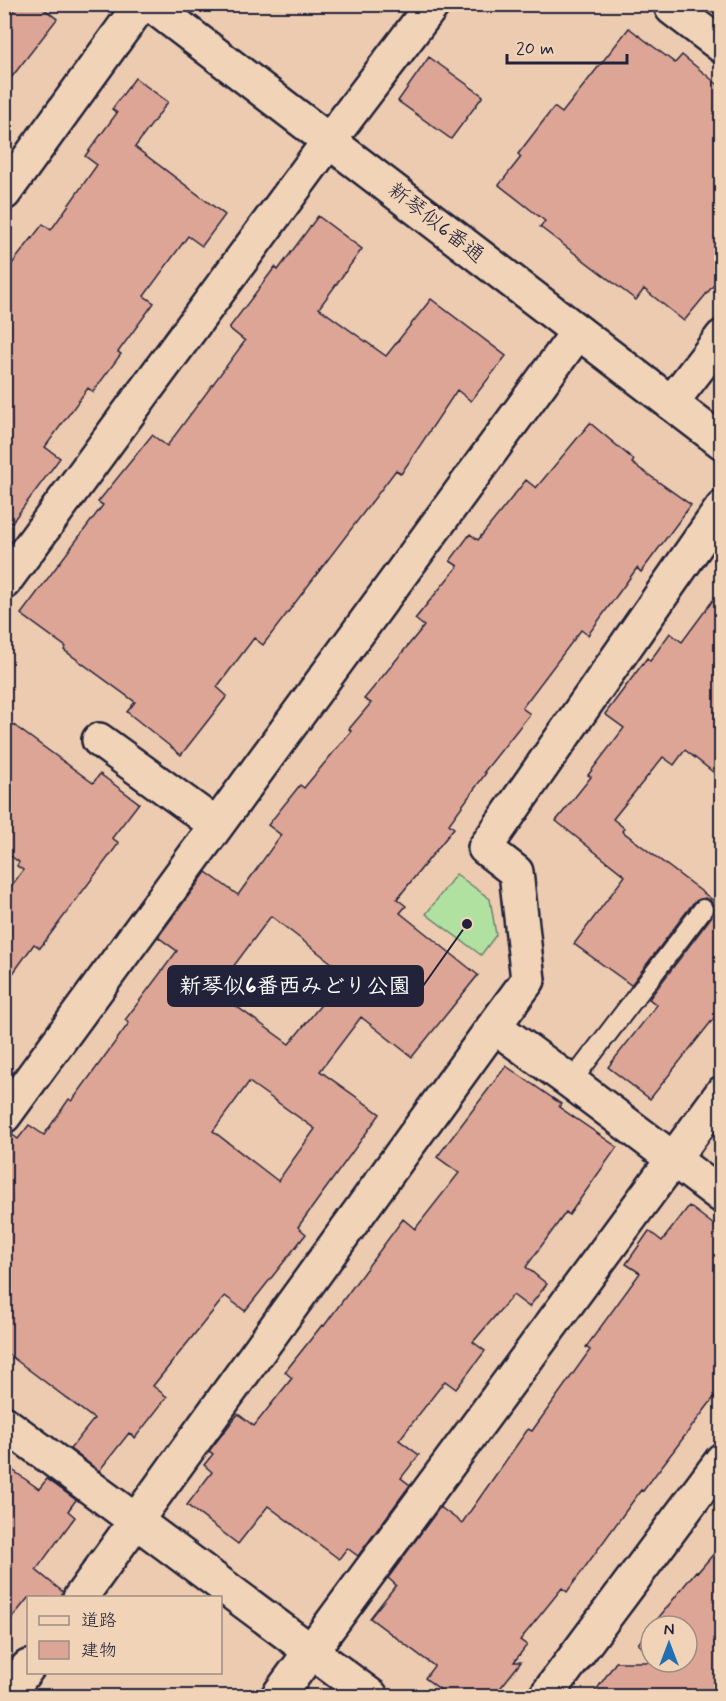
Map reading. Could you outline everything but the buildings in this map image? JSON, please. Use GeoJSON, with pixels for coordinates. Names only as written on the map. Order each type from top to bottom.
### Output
{"type":"FeatureCollection","features":[{"type":"Feature","properties":{"kind":"street"},"geometry":{"type":"LineString","coordinates":[[4,193],[141,4]]}},
{"type":"Feature","properties":{"kind":"street","name":"新琴似6番通"},"geometry":{"type":"LineString","coordinates":[[150,4],[722,442]]}},
{"type":"Feature","properties":{"kind":"street"},"geometry":{"type":"LineString","coordinates":[[4,582],[329,141],[433,4]]}},
{"type":"Feature","properties":{"kind":"street"},"geometry":{"type":"LineString","coordinates":[[674,4],[672,8],[722,46]]}},
{"type":"Feature","properties":{"kind":"street"},"geometry":{"type":"LineString","coordinates":[[4,1116],[578,332]]}},
{"type":"Feature","properties":{"kind":"street"},"geometry":{"type":"LineString","coordinates":[[671,403],[722,337]]}},
{"type":"Feature","properties":{"kind":"street"},"geometry":{"type":"LineString","coordinates":[[81,1596],[528,980],[516,872],[485,848],[722,508]]}},
{"type":"Feature","properties":{"kind":"street"},"geometry":{"type":"LineString","coordinates":[[99,740],[216,825]]}},
{"type":"Feature","properties":{"kind":"street"},"geometry":{"type":"LineString","coordinates":[[494,1026],[722,1197]]}},
{"type":"Feature","properties":{"kind":"street"},"geometry":{"type":"LineString","coordinates":[[278,1696],[722,1093]]}},
{"type":"Feature","properties":{"kind":"street"},"geometry":{"type":"LineString","coordinates":[[4,1424],[371,1696]]}},
{"type":"Feature","properties":{"kind":"street"},"geometry":{"type":"LineString","coordinates":[[546,1696],[722,1460]]}},
{"type":"Feature","properties":{"kind":"street"},"geometry":{"type":"LineString","coordinates":[[6,1696],[27,1668]]}},
{"type":"Feature","properties":{"kind":"lane"},"geometry":{"type":"LineString","coordinates":[[571,1082],[703,909]]}},
{"type":"Feature","properties":{"kind":"green space"},"geometry":{"type":"Polygon","coordinates":[[[456,874],[490,899],[496,935],[481,955],[426,914],[456,874]]]}},
{"type":"Feature","properties":{"kind":"place","name":"新琴似6番西みどり公園"},"geometry":{"type":"Point","coordinates":[467,924]}}]}
